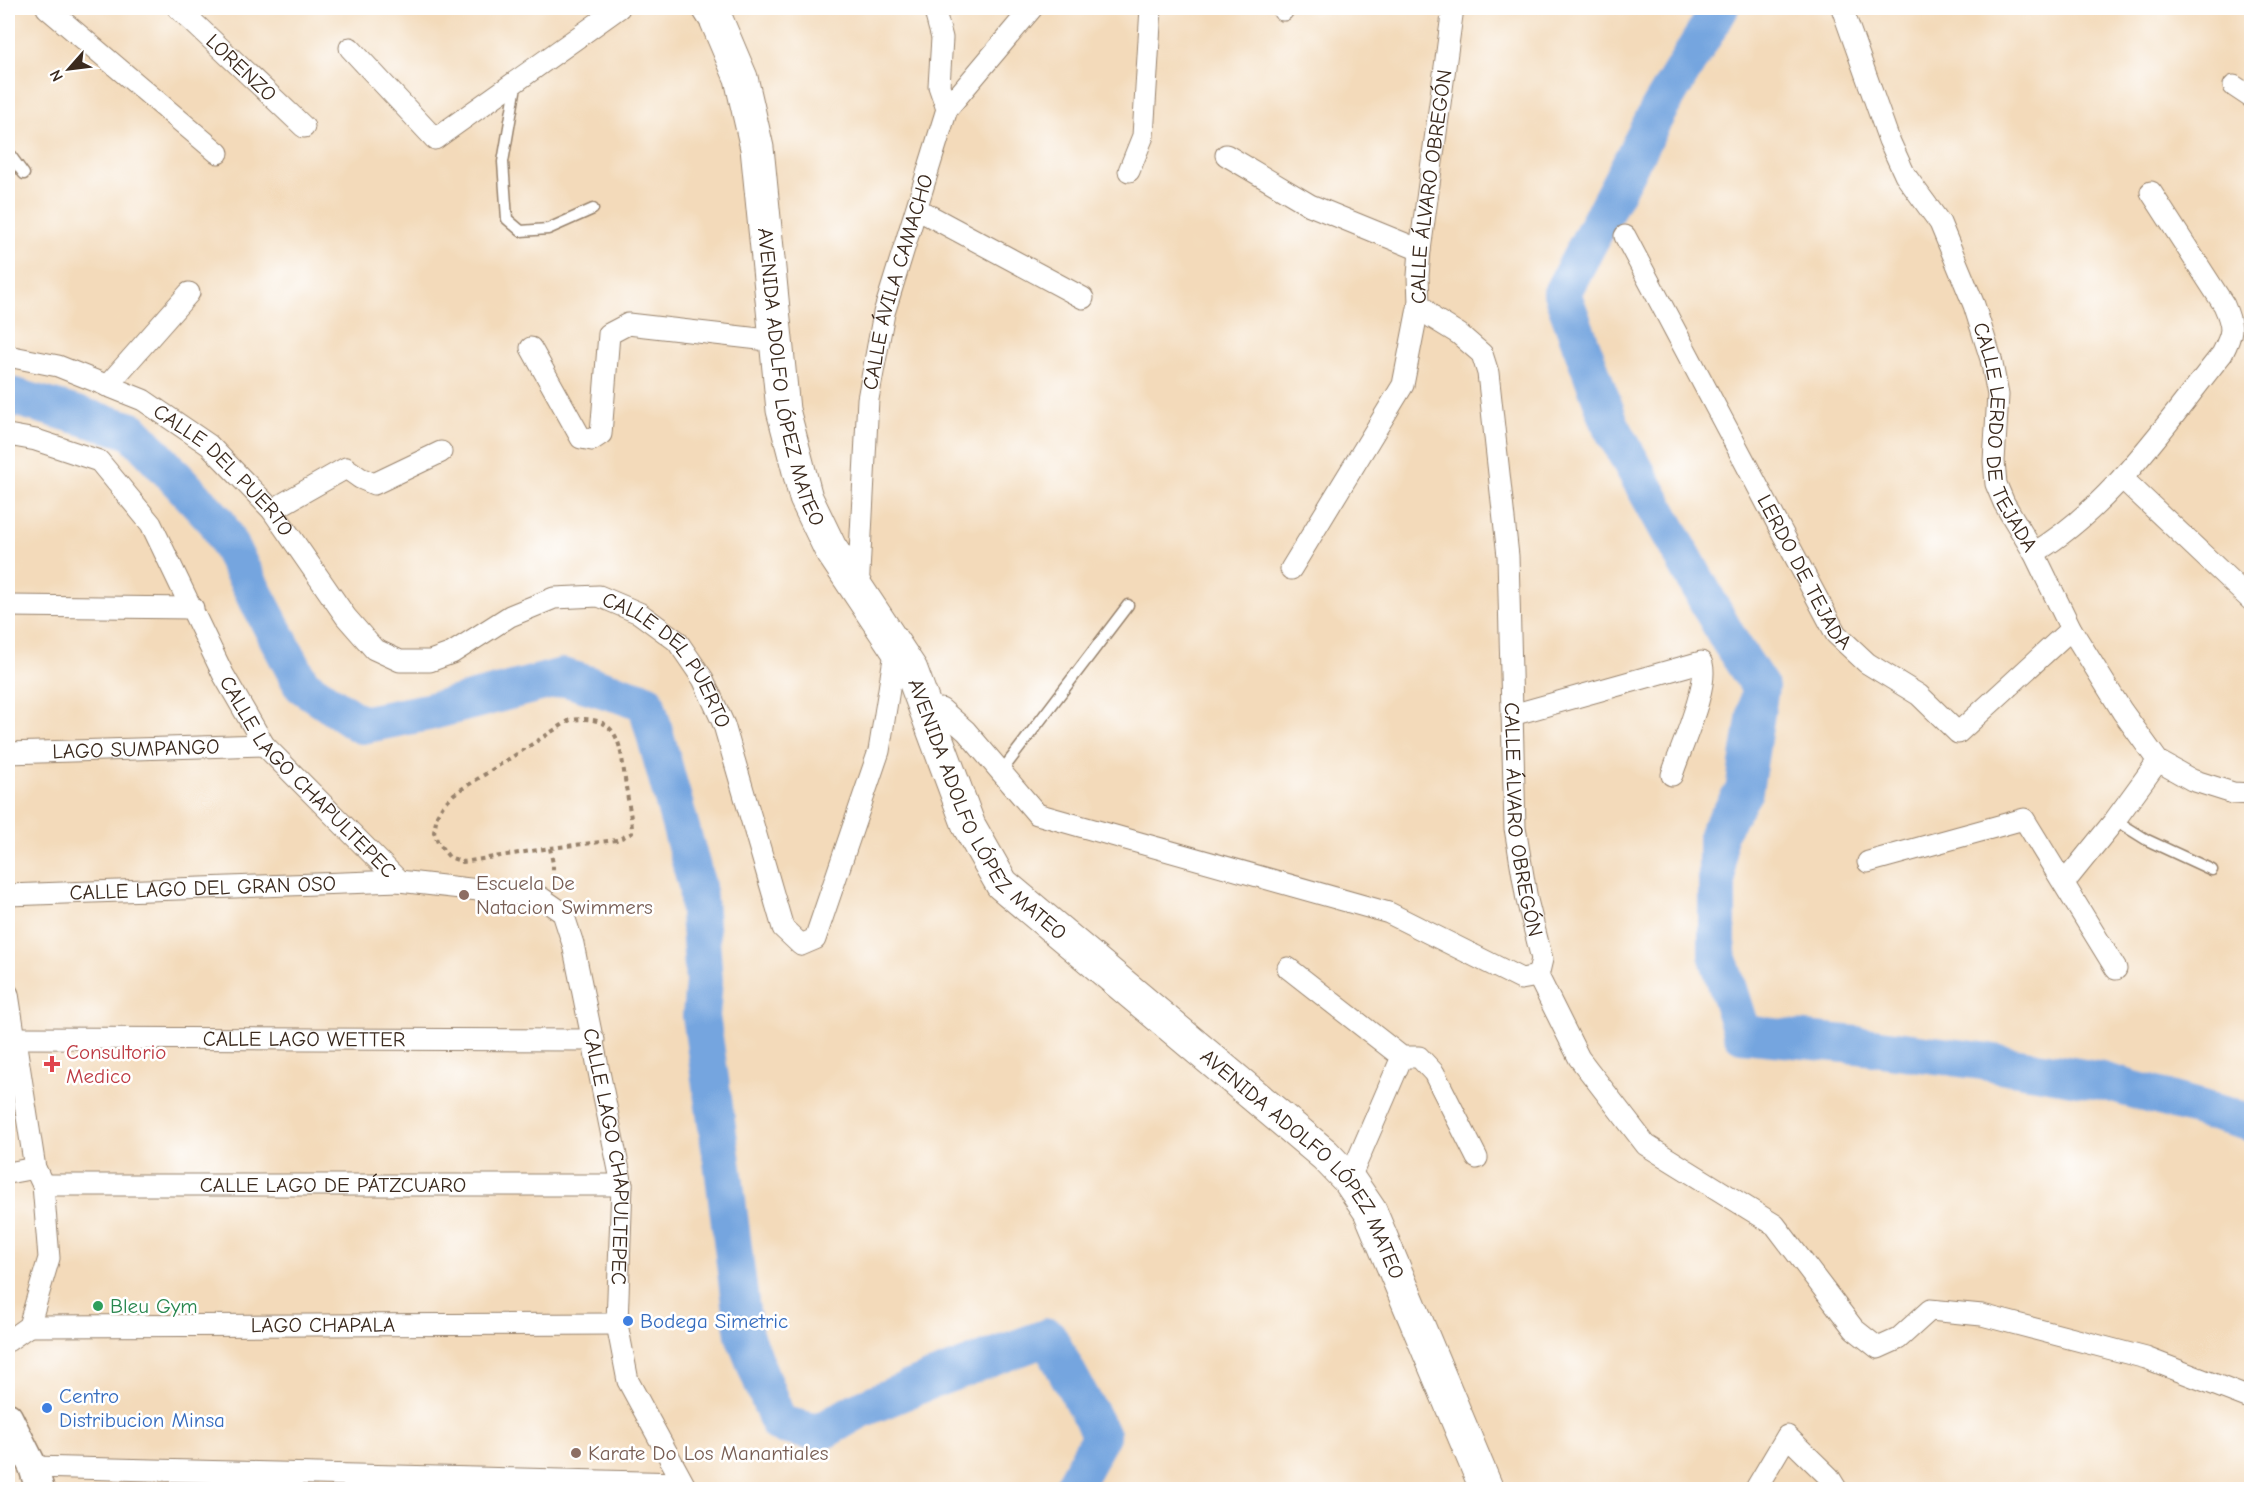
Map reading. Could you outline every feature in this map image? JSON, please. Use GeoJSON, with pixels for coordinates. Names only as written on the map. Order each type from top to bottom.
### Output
{"type":"FeatureCollection","features":[{"type":"Feature","properties":{"kind":"main road","name":"AVENIDA ADOLFO LÓPEZ MATEO"},"geometry":{"type":"LineString","coordinates":[[709,8],[741,78],[757,148],[783,410],[806,498],[830,548],[911,670],[969,826],[1002,884],[1326,1155],[1349,1180],[1370,1211],[1488,1490]]}},
{"type":"Feature","properties":{"kind":"main road"},"geometry":{"type":"LineString","coordinates":[[8,1417],[36,1478]]}},
{"type":"Feature","properties":{"kind":"street"},"geometry":{"type":"LineString","coordinates":[[47,8],[218,153]]}},
{"type":"Feature","properties":{"kind":"street","name":"LORENZO"},"geometry":{"type":"LineString","coordinates":[[178,8],[304,127]]}},
{"type":"Feature","properties":{"kind":"street"},"geometry":{"type":"LineString","coordinates":[[350,48],[435,139],[619,8]]}},
{"type":"Feature","properties":{"kind":"street"},"geometry":{"type":"LineString","coordinates":[[922,8],[928,40],[929,75],[939,86]]}},
{"type":"Feature","properties":{"kind":"street"},"geometry":{"type":"LineString","coordinates":[[934,8],[942,38],[939,86],[947,109]]}},
{"type":"Feature","properties":{"kind":"street","name":"CALLE ÁVILA CAMACHO"},"geometry":{"type":"LineString","coordinates":[[858,593],[868,399],[884,314],[947,109],[1032,8]]}},
{"type":"Feature","properties":{"kind":"street"},"geometry":{"type":"LineString","coordinates":[[1129,171],[1143,136],[1151,8]]}},
{"type":"Feature","properties":{"kind":"street","name":"CALLE ÁLVARO OBREGÓN"},"geometry":{"type":"LineString","coordinates":[[1453,8],[1420,249],[1419,303],[1433,318],[1459,334],[1482,354],[1488,373],[1508,556],[1515,828],[1527,900],[1542,959],[1539,976]]}},
{"type":"Feature","properties":{"kind":"street","name":"CALLE LERDO DE TEJADA"},"geometry":{"type":"LineString","coordinates":[[1842,8],[1889,140],[1905,175],[1940,223],[1974,305],[1991,359],[1998,395],[1994,461],[1996,484],[2004,503],[2034,553],[2071,629],[2122,711],[2158,761],[2192,780],[2233,793],[2252,794]]}},
{"type":"Feature","properties":{"kind":"street"},"geometry":{"type":"LineString","coordinates":[[2234,86],[2252,98]]}},
{"type":"Feature","properties":{"kind":"street"},"geometry":{"type":"LineString","coordinates":[[1226,155],[1310,205],[1420,249]]}},
{"type":"Feature","properties":{"kind":"street"},"geometry":{"type":"LineString","coordinates":[[2034,553],[2060,537],[2122,478],[2222,354],[2232,335],[2230,318],[2224,305],[2151,192]]}},
{"type":"Feature","properties":{"kind":"street"},"geometry":{"type":"LineString","coordinates":[[917,209],[1083,298]]}},
{"type":"Feature","properties":{"kind":"street","name":"LERDO DE TEJADA"},"geometry":{"type":"LineString","coordinates":[[1626,236],[1836,634],[1867,663],[1919,695],[1958,733],[2071,629]]}},
{"type":"Feature","properties":{"kind":"street"},"geometry":{"type":"LineString","coordinates":[[107,386],[189,293]]}},
{"type":"Feature","properties":{"kind":"street"},"geometry":{"type":"LineString","coordinates":[[1291,569],[1404,385],[1419,303]]}},
{"type":"Feature","properties":{"kind":"street"},"geometry":{"type":"LineString","coordinates":[[531,348],[581,438],[592,440],[601,434],[609,334],[628,324],[776,341]]}},
{"type":"Feature","properties":{"kind":"street","name":"CALLE DEL PUERTO"},"geometry":{"type":"LineString","coordinates":[[8,356],[58,366],[143,400],[209,445],[272,510],[345,617],[374,649],[400,661],[430,661],[452,653],[510,616],[554,598],[599,596],[639,613],[677,641],[703,679],[724,725],[783,928],[801,945],[815,939],[879,751],[896,646]]}},
{"type":"Feature","properties":{"kind":"street","name":"CALLE LAGO CHAPULTEPEC"},"geometry":{"type":"LineString","coordinates":[[8,435],[36,440],[99,461],[151,524],[223,674],[264,745],[399,881],[540,897],[563,913],[573,944],[594,1040],[622,1185],[616,1324],[628,1381],[685,1486]]}},
{"type":"Feature","properties":{"kind":"street"},"geometry":{"type":"LineString","coordinates":[[272,510],[346,468],[374,484],[441,452]]}},
{"type":"Feature","properties":{"kind":"street"},"geometry":{"type":"LineString","coordinates":[[2122,478],[2252,601]]}},
{"type":"Feature","properties":{"kind":"street"},"geometry":{"type":"LineString","coordinates":[[8,606],[193,608]]}},
{"type":"Feature","properties":{"kind":"street"},"geometry":{"type":"LineString","coordinates":[[1512,715],[1701,662],[1704,668],[1703,686],[1672,775]]}},
{"type":"Feature","properties":{"kind":"street"},"geometry":{"type":"LineString","coordinates":[[926,712],[942,709],[966,731],[1036,814],[1389,913],[1521,979],[1539,976],[1579,1058],[1646,1146],[1775,1225],[1854,1329],[1878,1348],[1898,1339],[1930,1310],[1982,1315],[2146,1358],[2252,1399]]}},
{"type":"Feature","properties":{"kind":"street","name":"LAGO SUMPANGO"},"geometry":{"type":"LineString","coordinates":[[8,753],[264,745]]}},
{"type":"Feature","properties":{"kind":"street"},"geometry":{"type":"LineString","coordinates":[[2064,883],[2115,820],[2158,761]]}},
{"type":"Feature","properties":{"kind":"street"},"geometry":{"type":"LineString","coordinates":[[1868,862],[2024,819],[2116,969]]}},
{"type":"Feature","properties":{"kind":"street","name":"CALLE LAGO DEL GRAN OSO"},"geometry":{"type":"LineString","coordinates":[[8,895],[399,881]]}},
{"type":"Feature","properties":{"kind":"street"},"geometry":{"type":"LineString","coordinates":[[1288,968],[1402,1057],[1419,1057],[1434,1073],[1477,1158]]}},
{"type":"Feature","properties":{"kind":"street"},"geometry":{"type":"LineString","coordinates":[[8,994],[39,1176],[49,1258],[29,1326],[8,1341]]}},
{"type":"Feature","properties":{"kind":"street","name":"CALLE LAGO WETTER"},"geometry":{"type":"LineString","coordinates":[[14,1038],[594,1040]]}},
{"type":"Feature","properties":{"kind":"street"},"geometry":{"type":"LineString","coordinates":[[1349,1180],[1402,1057]]}},
{"type":"Feature","properties":{"kind":"street"},"geometry":{"type":"LineString","coordinates":[[8,1173],[39,1176]]}},
{"type":"Feature","properties":{"kind":"street","name":"CALLE LAGO DE PÁTZCUARO"},"geometry":{"type":"LineString","coordinates":[[39,1176],[622,1185]]}},
{"type":"Feature","properties":{"kind":"street","name":"LAGO CHAPALA"},"geometry":{"type":"LineString","coordinates":[[29,1326],[616,1324]]}},
{"type":"Feature","properties":{"kind":"street"},"geometry":{"type":"LineString","coordinates":[[1755,1490],[1787,1436],[1829,1477],[1837,1490]]}},
{"type":"Feature","properties":{"kind":"street"},"geometry":{"type":"LineString","coordinates":[[36,1478],[685,1486]]}},
{"type":"Feature","properties":{"kind":"lane"},"geometry":{"type":"LineString","coordinates":[[517,80],[503,162],[507,219],[521,231],[548,229],[593,209]]}},
{"type":"Feature","properties":{"kind":"lane"},"geometry":{"type":"LineString","coordinates":[[8,152],[24,174]]}},
{"type":"Feature","properties":{"kind":"lane"},"geometry":{"type":"LineString","coordinates":[[1001,772],[1128,605]]}},
{"type":"Feature","properties":{"kind":"lane"},"geometry":{"type":"LineString","coordinates":[[2115,820],[2147,840],[2212,870]]}},
{"type":"Feature","properties":{"kind":"path"},"geometry":{"type":"LineString","coordinates":[[588,718],[601,722],[612,731],[620,747],[632,833],[618,840],[549,848],[463,862],[449,857],[438,843],[434,832],[437,814],[454,794],[570,720],[588,718]]}},
{"type":"Feature","properties":{"kind":"path"},"geometry":{"type":"LineString","coordinates":[[549,848],[553,864],[554,907]]}},
{"type":"Feature","properties":{"kind":"waterway"},"geometry":{"type":"LineString","coordinates":[[1720,8],[1658,111],[1562,293],[1611,426],[1729,640],[1760,687],[1744,791],[1717,834],[1717,954],[1742,1034],[1857,1045],[1982,1061],[2102,1081],[2252,1123]]}},
{"type":"Feature","properties":{"kind":"waterway"},"geometry":{"type":"LineString","coordinates":[[8,395],[132,431],[217,522],[302,685],[361,725],[428,712],[563,677],[646,702],[697,886],[704,981],[701,1016],[744,1335],[779,1424],[819,1433],[859,1410],[929,1381],[1048,1337],[1101,1435],[1071,1490]]}},
{"type":"Feature","properties":{"kind":"place","name":"Escuela De Natacion Swimmers"},"geometry":{"type":"Point","coordinates":[464,895]}},
{"type":"Feature","properties":{"kind":"place","name":"Consultorio Medico"},"geometry":{"type":"Point","coordinates":[52,1064]}},
{"type":"Feature","properties":{"kind":"place","name":"Bleu Gym"},"geometry":{"type":"Point","coordinates":[98,1306]}},
{"type":"Feature","properties":{"kind":"place","name":"Bodega Simetric"},"geometry":{"type":"Point","coordinates":[628,1321]}},
{"type":"Feature","properties":{"kind":"place","name":"Centro Distribucion Minsa"},"geometry":{"type":"Point","coordinates":[47,1408]}},
{"type":"Feature","properties":{"kind":"place","name":"Karate Do Los Manantiales"},"geometry":{"type":"Point","coordinates":[576,1453]}}]}
